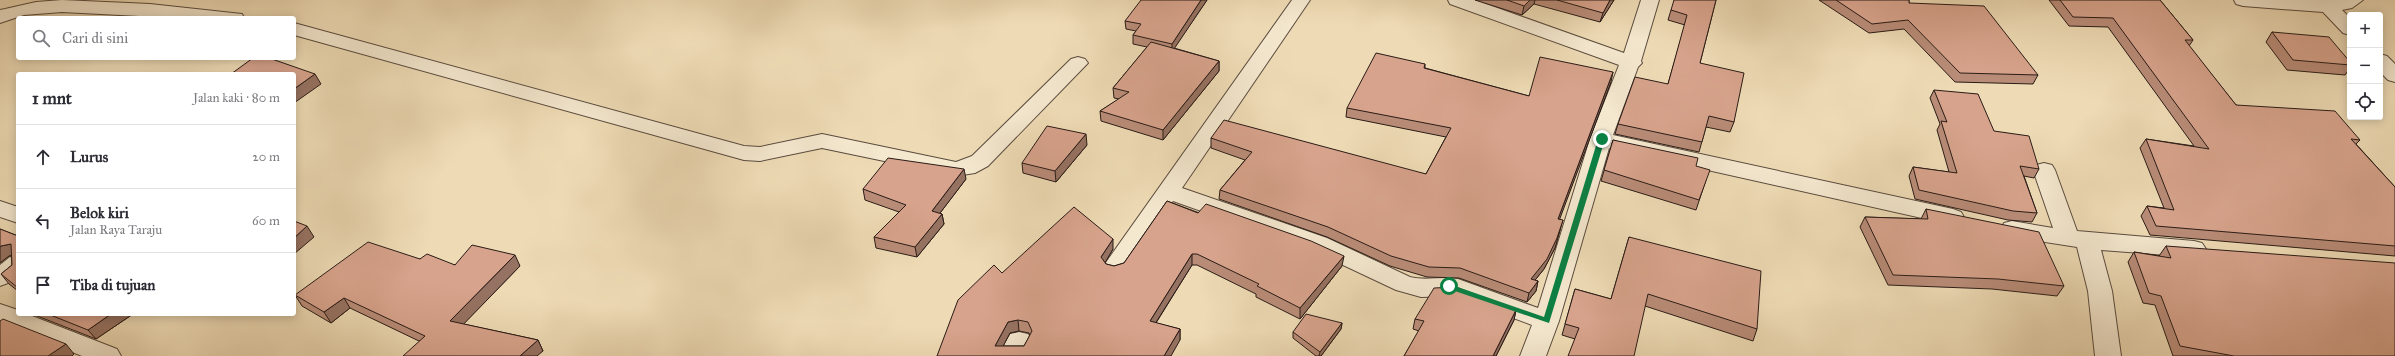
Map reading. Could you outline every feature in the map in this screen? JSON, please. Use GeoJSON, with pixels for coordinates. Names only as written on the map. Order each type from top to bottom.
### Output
{"type":"FeatureCollection","features":[{"type":"Feature","properties":{"kind":"street"},"geometry":{"type":"LineString","coordinates":[[1115,267],[1301,0]]}},
{"type":"Feature","properties":{"kind":"street"},"geometry":{"type":"LineString","coordinates":[[1457,0],[1632,63]]}},
{"type":"Feature","properties":{"kind":"street"},"geometry":{"type":"LineString","coordinates":[[1533,356],[1547,321],[1602,139],[1632,63],[1650,0]]}},
{"type":"Feature","properties":{"kind":"street"},"geometry":{"type":"LineString","coordinates":[[2243,0],[2328,7],[2349,4],[2354,0]]}},
{"type":"Feature","properties":{"kind":"street"},"geometry":{"type":"LineString","coordinates":[[0,17],[24,10],[66,6],[162,9],[220,16]]}},
{"type":"Feature","properties":{"kind":"street"},"geometry":{"type":"LineString","coordinates":[[2328,7],[2347,26]]}},
{"type":"Feature","properties":{"kind":"street"},"geometry":{"type":"LineString","coordinates":[[296,30],[744,153],[760,154],[822,141],[956,169],[967,168],[980,161],[1078,64]]}},
{"type":"Feature","properties":{"kind":"street"},"geometry":{"type":"LineString","coordinates":[[2383,63],[2395,76]]}},
{"type":"Feature","properties":{"kind":"street"},"geometry":{"type":"LineString","coordinates":[[1602,139],[1970,220]]}},
{"type":"Feature","properties":{"kind":"street"},"geometry":{"type":"LineString","coordinates":[[2044,170],[2078,240],[2100,291],[2108,356]]}},
{"type":"Feature","properties":{"kind":"street"},"geometry":{"type":"LineString","coordinates":[[1168,191],[1319,244],[1404,284],[1421,288],[1443,286],[1458,288],[1547,321]]}},
{"type":"Feature","properties":{"kind":"street"},"geometry":{"type":"LineString","coordinates":[[0,209],[16,214]]}},
{"type":"Feature","properties":{"kind":"street"},"geometry":{"type":"LineString","coordinates":[[1992,225],[2078,240],[2213,250]]}},
{"type":"Feature","properties":{"kind":"street"},"geometry":{"type":"LineString","coordinates":[[0,277],[16,265]]}},
{"type":"Feature","properties":{"kind":"street"},"geometry":{"type":"LineString","coordinates":[[0,313],[108,356]]}},
{"type":"Feature","properties":{"kind":"building"},"geometry":{"type":"Polygon","coordinates":[[[1141,0],[1201,0],[1172,44],[1133,35],[1141,24],[1125,21],[1141,0]]]}},
{"type":"Feature","properties":{"kind":"building"},"geometry":{"type":"Polygon","coordinates":[[[1507,0],[1530,0],[1524,6],[1507,0]]]}},
{"type":"Feature","properties":{"kind":"building"},"geometry":{"type":"Polygon","coordinates":[[[1557,0],[1610,0],[1603,13],[1557,0]]]}},
{"type":"Feature","properties":{"kind":"building"},"geometry":{"type":"Polygon","coordinates":[[[1674,0],[1716,0],[1700,63],[1744,73],[1734,122],[1709,116],[1702,142],[1618,124],[1635,77],[1668,84],[1687,15],[1671,10],[1674,0]]]}},
{"type":"Feature","properties":{"kind":"building"},"geometry":{"type":"Polygon","coordinates":[[[1836,0],[1909,0],[1909,3],[1984,6],[2038,75],[1960,73],[1908,20],[1872,24],[1836,0]]]}},
{"type":"Feature","properties":{"kind":"building"},"geometry":{"type":"Polygon","coordinates":[[[2060,0],[2160,0],[2193,40],[2185,40],[2236,105],[2335,111],[2360,140],[2351,139],[2395,187],[2395,246],[2156,226],[2147,206],[2174,210],[2146,139],[2209,149],[2113,18],[2073,17],[2060,0]]]}},
{"type":"Feature","properties":{"kind":"building"},"geometry":{"type":"Polygon","coordinates":[[[2272,32],[2329,37],[2347,58],[2347,65],[2293,60],[2272,32]]]}},
{"type":"Feature","properties":{"kind":"building"},"geometry":{"type":"Polygon","coordinates":[[[1151,42],[1219,61],[1163,130],[1100,111],[1129,92],[1113,88],[1151,42]]]}},
{"type":"Feature","properties":{"kind":"building"},"geometry":{"type":"Polygon","coordinates":[[[1376,53],[1425,64],[1424,68],[1529,96],[1540,57],[1613,72],[1558,219],[1563,220],[1557,238],[1547,259],[1531,279],[1538,281],[1529,293],[1460,268],[1429,267],[1391,256],[1328,227],[1220,190],[1252,152],[1211,138],[1224,120],[1426,174],[1451,128],[1347,108],[1376,53]]]}},
{"type":"Feature","properties":{"kind":"building"},"geometry":{"type":"Polygon","coordinates":[[[250,60],[275,60],[315,74],[296,88],[296,72],[234,72],[250,60]]]}},
{"type":"Feature","properties":{"kind":"building"},"geometry":{"type":"Polygon","coordinates":[[[1934,90],[1978,94],[1994,131],[2029,136],[2039,169],[2020,166],[2037,213],[2013,211],[1919,190],[1913,167],[1957,173],[1941,121],[1947,122],[1934,90]]]}},
{"type":"Feature","properties":{"kind":"building"},"geometry":{"type":"Polygon","coordinates":[[[1047,126],[1086,134],[1055,171],[1022,163],[1047,126]]]}},
{"type":"Feature","properties":{"kind":"building"},"geometry":{"type":"Polygon","coordinates":[[[1613,140],[1698,158],[1696,166],[1710,170],[1699,200],[1604,170],[1613,140]]]}},
{"type":"Feature","properties":{"kind":"building"},"geometry":{"type":"Polygon","coordinates":[[[888,158],[964,169],[932,211],[942,214],[915,247],[874,237],[906,205],[863,189],[888,158]]]}},
{"type":"Feature","properties":{"kind":"building"},"geometry":{"type":"Polygon","coordinates":[[[1167,201],[1198,213],[1206,204],[1311,241],[1344,256],[1300,308],[1257,286],[1259,284],[1197,254],[1192,254],[1150,321],[1180,329],[1164,356],[937,356],[958,300],[994,265],[1002,273],[1074,207],[1113,239],[1101,257],[1106,264],[1114,266],[1124,263],[1167,201]],[[1018,320],[1008,322],[995,346],[1024,346],[1032,331],[1028,322],[1018,320]]]}},
{"type":"Feature","properties":{"kind":"building"},"geometry":{"type":"Polygon","coordinates":[[[1926,209],[2039,232],[2064,286],[1998,279],[1893,275],[1865,217],[1928,219],[1926,209]]]}},
{"type":"Feature","properties":{"kind":"building"},"geometry":{"type":"Polygon","coordinates":[[[296,222],[307,226],[296,236],[296,222]]]}},
{"type":"Feature","properties":{"kind":"building"},"geometry":{"type":"Polygon","coordinates":[[[0,229],[16,235],[16,286],[1,274],[12,265],[11,244],[0,247],[0,229]]]}},
{"type":"Feature","properties":{"kind":"building"},"geometry":{"type":"Polygon","coordinates":[[[1629,237],[1761,271],[1757,329],[1648,294],[1634,356],[1568,356],[1579,328],[1565,324],[1575,289],[1611,299],[1629,237]]]}},
{"type":"Feature","properties":{"kind":"building"},"geometry":{"type":"Polygon","coordinates":[[[368,242],[420,259],[427,254],[455,265],[472,245],[515,255],[450,321],[538,340],[520,356],[403,356],[425,336],[344,298],[324,312],[296,294],[368,242]]]}},
{"type":"Feature","properties":{"kind":"building"},"geometry":{"type":"Polygon","coordinates":[[[2166,246],[2395,263],[2395,356],[2234,356],[2180,346],[2161,296],[2149,293],[2134,252],[2171,258],[2166,246]]]}},
{"type":"Feature","properties":{"kind":"building"},"geometry":{"type":"Polygon","coordinates":[[[1456,287],[1516,310],[1493,356],[1404,356],[1424,321],[1415,319],[1434,288],[1456,287]]]}},
{"type":"Feature","properties":{"kind":"building"},"geometry":{"type":"Polygon","coordinates":[[[1306,314],[1342,323],[1320,352],[1293,332],[1306,314]]]}},
{"type":"Feature","properties":{"kind":"building"},"geometry":{"type":"Polygon","coordinates":[[[53,316],[108,316],[88,330],[53,316]]]}},
{"type":"Feature","properties":{"kind":"building"},"geometry":{"type":"Polygon","coordinates":[[[3,319],[66,344],[48,356],[0,356],[0,321],[3,319]]]}},
{"type":"Feature","properties":{"kind":"route"},"geometry":{"type":"LineString","coordinates":[[1449,286],[1547,321],[1602,139]]}}]}
